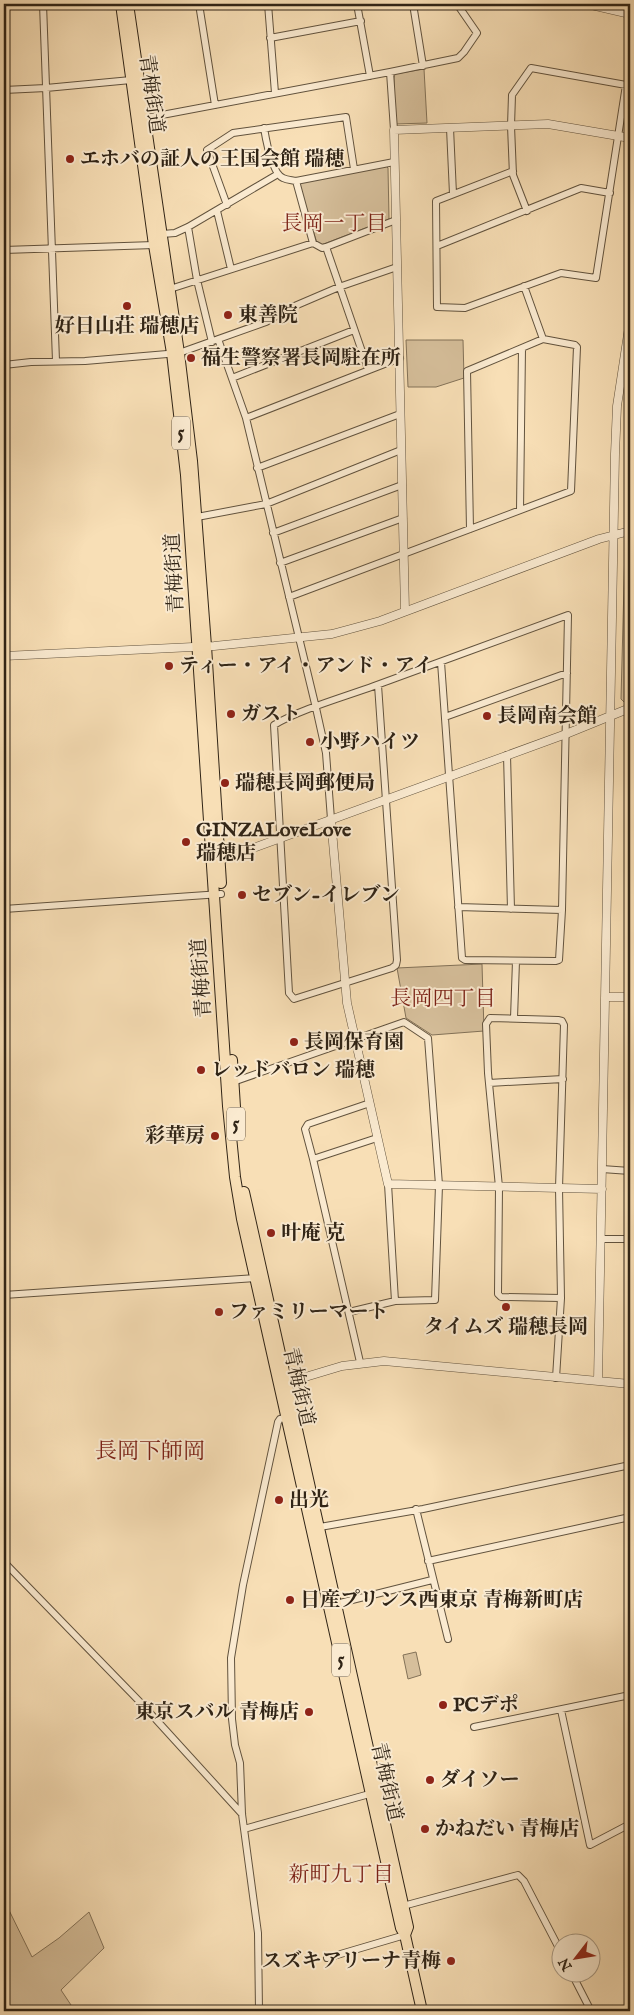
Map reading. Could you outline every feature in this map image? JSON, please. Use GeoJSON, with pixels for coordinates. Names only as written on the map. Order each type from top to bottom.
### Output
{"type":"FeatureCollection","features":[{"type":"Feature","properties":{"kind":"main road","name":"青梅街道"},"geometry":{"type":"LineString","coordinates":[[121,4],[154,245],[175,353],[197,517],[202,646],[218,894],[226,1077],[235,1177],[375,1793],[408,1927],[405,1935]]}},
{"type":"Feature","properties":{"kind":"main road","name":"青梅街道"},"geometry":{"type":"LineString","coordinates":[[128,4],[170,289],[202,646]]}},
{"type":"Feature","properties":{"kind":"main road","name":"青梅街道"},"geometry":{"type":"LineString","coordinates":[[218,894],[239,1166],[259,1278]]}},
{"type":"Feature","properties":{"kind":"main road","name":"青梅街道"},"geometry":{"type":"LineString","coordinates":[[290,1416],[320,1528],[401,1928],[405,1935],[422,2011]]}},
{"type":"Feature","properties":{"kind":"street"},"geometry":{"type":"LineString","coordinates":[[42,4],[56,361]]}},
{"type":"Feature","properties":{"kind":"street"},"geometry":{"type":"LineString","coordinates":[[199,4],[215,105]]}},
{"type":"Feature","properties":{"kind":"street"},"geometry":{"type":"LineString","coordinates":[[268,4],[274,93]]}},
{"type":"Feature","properties":{"kind":"street"},"geometry":{"type":"LineString","coordinates":[[357,4],[370,76]]}},
{"type":"Feature","properties":{"kind":"street"},"geometry":{"type":"LineString","coordinates":[[414,4],[423,66]]}},
{"type":"Feature","properties":{"kind":"street"},"geometry":{"type":"LineString","coordinates":[[146,118],[458,58],[477,33],[457,4]]}},
{"type":"Feature","properties":{"kind":"street"},"geometry":{"type":"LineString","coordinates":[[587,4],[630,14]]}},
{"type":"Feature","properties":{"kind":"street"},"geometry":{"type":"LineString","coordinates":[[270,38],[361,21]]}},
{"type":"Feature","properties":{"kind":"street"},"geometry":{"type":"LineString","coordinates":[[513,171],[438,199],[435,203],[437,307],[465,308],[560,273],[596,278],[626,85],[531,68],[512,95],[511,126],[513,171],[513,175],[527,211]]}},
{"type":"Feature","properties":{"kind":"street"},"geometry":{"type":"LineString","coordinates":[[390,72],[394,130],[398,267],[405,611]]}},
{"type":"Feature","properties":{"kind":"street"},"geometry":{"type":"LineString","coordinates":[[4,90],[131,80]]}},
{"type":"Feature","properties":{"kind":"street"},"geometry":{"type":"LineString","coordinates":[[227,205],[207,150],[233,133],[346,117],[354,170]]}},
{"type":"Feature","properties":{"kind":"street"},"geometry":{"type":"LineString","coordinates":[[394,130],[548,124],[630,138]]}},
{"type":"Feature","properties":{"kind":"street"},"geometry":{"type":"LineString","coordinates":[[264,128],[267,147],[278,174],[283,178],[296,181],[394,162]]}},
{"type":"Feature","properties":{"kind":"street"},"geometry":{"type":"LineString","coordinates":[[450,128],[453,194]]}},
{"type":"Feature","properties":{"kind":"street"},"geometry":{"type":"LineString","coordinates":[[162,234],[174,233],[188,227],[278,174]]}},
{"type":"Feature","properties":{"kind":"street"},"geometry":{"type":"LineString","coordinates":[[296,181],[314,243],[322,248],[396,220]]}},
{"type":"Feature","properties":{"kind":"street"},"geometry":{"type":"LineString","coordinates":[[437,246],[581,188],[610,193]]}},
{"type":"Feature","properties":{"kind":"street"},"geometry":{"type":"LineString","coordinates":[[216,211],[231,270]]}},
{"type":"Feature","properties":{"kind":"street"},"geometry":{"type":"LineString","coordinates":[[188,227],[198,280],[215,340],[232,378],[246,418],[326,753],[345,983],[355,1040],[388,1184],[395,1301]]}},
{"type":"Feature","properties":{"kind":"street"},"geometry":{"type":"LineString","coordinates":[[170,289],[314,243]]}},
{"type":"Feature","properties":{"kind":"street"},"geometry":{"type":"LineString","coordinates":[[4,250],[154,245]]}},
{"type":"Feature","properties":{"kind":"street"},"geometry":{"type":"LineString","coordinates":[[326,247],[368,369]]}},
{"type":"Feature","properties":{"kind":"street"},"geometry":{"type":"LineString","coordinates":[[4,365],[85,361],[175,353],[266,322],[290,308],[339,287],[398,267]]}},
{"type":"Feature","properties":{"kind":"street"},"geometry":{"type":"LineString","coordinates":[[524,286],[543,339]]}},
{"type":"Feature","properties":{"kind":"street"},"geometry":{"type":"LineString","coordinates":[[598,1381],[613,534],[617,406],[630,321]]}},
{"type":"Feature","properties":{"kind":"street"},"geometry":{"type":"LineString","coordinates":[[232,378],[354,330]]}},
{"type":"Feature","properties":{"kind":"street"},"geometry":{"type":"LineString","coordinates":[[289,597],[404,554],[571,491],[577,348],[575,344],[543,339],[470,369],[466,374],[470,529]]}},
{"type":"Feature","properties":{"kind":"street"},"geometry":{"type":"LineString","coordinates":[[520,510],[522,348]]}},
{"type":"Feature","properties":{"kind":"street"},"geometry":{"type":"LineString","coordinates":[[246,418],[400,358]]}},
{"type":"Feature","properties":{"kind":"street"},"geometry":{"type":"LineString","coordinates":[[257,468],[400,414]]}},
{"type":"Feature","properties":{"kind":"street"},"geometry":{"type":"LineString","coordinates":[[197,517],[266,504],[401,450]]}},
{"type":"Feature","properties":{"kind":"street"},"geometry":{"type":"LineString","coordinates":[[273,533],[402,485]]}},
{"type":"Feature","properties":{"kind":"street"},"geometry":{"type":"LineString","coordinates":[[280,563],[403,518]]}},
{"type":"Feature","properties":{"kind":"street"},"geometry":{"type":"LineString","coordinates":[[4,656],[298,639],[355,628],[613,534],[630,530]]}},
{"type":"Feature","properties":{"kind":"street"},"geometry":{"type":"LineString","coordinates":[[378,685],[396,965],[392,968],[298,999],[291,998],[289,993],[273,728],[277,723],[316,708],[378,685],[441,662],[568,615],[562,910],[559,960],[556,962],[462,958],[441,662]]}},
{"type":"Feature","properties":{"kind":"street"},"geometry":{"type":"LineString","coordinates":[[445,717],[567,672]]}},
{"type":"Feature","properties":{"kind":"street"},"geometry":{"type":"LineString","coordinates":[[216,861],[566,734],[630,708]]}},
{"type":"Feature","properties":{"kind":"street"},"geometry":{"type":"LineString","coordinates":[[507,755],[511,909]]}},
{"type":"Feature","properties":{"kind":"street"},"geometry":{"type":"LineString","coordinates":[[4,909],[218,894]]}},
{"type":"Feature","properties":{"kind":"street"},"geometry":{"type":"LineString","coordinates":[[458,907],[562,910]]}},
{"type":"Feature","properties":{"kind":"street"},"geometry":{"type":"LineString","coordinates":[[514,1018],[516,961]]}},
{"type":"Feature","properties":{"kind":"street"},"geometry":{"type":"LineString","coordinates":[[605,997],[630,997]]}},
{"type":"Feature","properties":{"kind":"street"},"geometry":{"type":"LineString","coordinates":[[556,1378],[560,1298],[559,1188],[564,1025],[562,1021],[490,1018],[486,1024],[489,1083],[499,1187],[499,1296],[560,1298]]}},
{"type":"Feature","properties":{"kind":"street"},"geometry":{"type":"LineString","coordinates":[[233,1082],[404,1022],[428,1038],[439,1185],[435,1300],[395,1301],[349,1312]]}},
{"type":"Feature","properties":{"kind":"street"},"geometry":{"type":"LineString","coordinates":[[489,1083],[563,1078]]}},
{"type":"Feature","properties":{"kind":"street"},"geometry":{"type":"LineString","coordinates":[[360,1362],[305,1129],[308,1124],[370,1103]]}},
{"type":"Feature","properties":{"kind":"street"},"geometry":{"type":"LineString","coordinates":[[313,1159],[377,1138]]}},
{"type":"Feature","properties":{"kind":"street"},"geometry":{"type":"LineString","coordinates":[[602,1170],[630,1171]]}},
{"type":"Feature","properties":{"kind":"street"},"geometry":{"type":"LineString","coordinates":[[388,1184],[602,1189]]}},
{"type":"Feature","properties":{"kind":"street"},"geometry":{"type":"LineString","coordinates":[[601,1239],[630,1239]]}},
{"type":"Feature","properties":{"kind":"street"},"geometry":{"type":"LineString","coordinates":[[4,1294],[259,1278]]}},
{"type":"Feature","properties":{"kind":"street"},"geometry":{"type":"LineString","coordinates":[[283,1384],[330,1369],[360,1362],[404,1362],[630,1384]]}},
{"type":"Feature","properties":{"kind":"street"},"geometry":{"type":"LineString","coordinates":[[259,2011],[258,1933],[242,1814],[240,1763],[235,1745],[232,1719],[231,1650],[278,1422],[280,1419],[290,1416]]}},
{"type":"Feature","properties":{"kind":"street"},"geometry":{"type":"LineString","coordinates":[[320,1528],[630,1465]]}},
{"type":"Feature","properties":{"kind":"street"},"geometry":{"type":"LineString","coordinates":[[416,1509],[448,1639]]}},
{"type":"Feature","properties":{"kind":"street"},"geometry":{"type":"LineString","coordinates":[[428,1561],[630,1518]]}},
{"type":"Feature","properties":{"kind":"street"},"geometry":{"type":"LineString","coordinates":[[4,1562],[140,1702],[242,1814]]}},
{"type":"Feature","properties":{"kind":"street"},"geometry":{"type":"LineString","coordinates":[[336,1604],[432,1580]]}},
{"type":"Feature","properties":{"kind":"street"},"geometry":{"type":"LineString","coordinates":[[474,1727],[630,1696]]}},
{"type":"Feature","properties":{"kind":"street"},"geometry":{"type":"LineString","coordinates":[[561,1710],[590,1844],[630,1824]]}},
{"type":"Feature","properties":{"kind":"street"},"geometry":{"type":"LineString","coordinates":[[244,1828],[375,1793]]}},
{"type":"Feature","properties":{"kind":"street"},"geometry":{"type":"LineString","coordinates":[[403,1906],[518,1875],[524,1881],[552,1935]]}},
{"type":"Feature","properties":{"kind":"street"},"geometry":{"type":"LineString","coordinates":[[326,1958],[405,1935]]}},
{"type":"Feature","properties":{"kind":"street"},"geometry":{"type":"LineString","coordinates":[[576,1982],[591,2011]]}},
{"type":"Feature","properties":{"kind":"shaded area"},"geometry":{"type":"Polygon","coordinates":[[[424,69],[427,123],[395,124],[395,74],[424,69]]]}},
{"type":"Feature","properties":{"kind":"shaded area"},"geometry":{"type":"Polygon","coordinates":[[[386,166],[388,168],[389,219],[321,245],[317,243],[299,185],[301,182],[386,166]]]}},
{"type":"Feature","properties":{"kind":"shaded area"},"geometry":{"type":"Polygon","coordinates":[[[406,340],[463,340],[464,378],[436,387],[408,387],[406,340]]]}},
{"type":"Feature","properties":{"kind":"shaded area"},"geometry":{"type":"Polygon","coordinates":[[[630,541],[630,703],[626,704],[621,699],[625,546],[630,541]]]}},
{"type":"Feature","properties":{"kind":"shaded area"},"geometry":{"type":"Polygon","coordinates":[[[482,964],[484,1031],[432,1035],[406,1018],[397,968],[482,964]]]}},
{"type":"Feature","properties":{"kind":"shaded area"},"geometry":{"type":"Polygon","coordinates":[[[416,1652],[421,1675],[408,1679],[403,1655],[416,1652]]]}},
{"type":"Feature","properties":{"kind":"shaded area"},"geometry":{"type":"Polygon","coordinates":[[[4,1900],[32,1957],[59,1938],[89,1912],[104,1948],[61,1990],[75,2011],[4,2011],[4,1900]]]}},
{"type":"Feature","properties":{"kind":"place","name":"エホバの証人の王国会館 瑞穂"},"geometry":{"type":"Point","coordinates":[70,159]}},
{"type":"Feature","properties":{"kind":"place","name":"好日山荘 瑞穂店"},"geometry":{"type":"Point","coordinates":[127,306]}},
{"type":"Feature","properties":{"kind":"place","name":"東善院"},"geometry":{"type":"Point","coordinates":[228,315]}},
{"type":"Feature","properties":{"kind":"place","name":"福生警察署長岡駐在所"},"geometry":{"type":"Point","coordinates":[191,358]}},
{"type":"Feature","properties":{"kind":"place","name":"ティー・アイ・アンド・アイ"},"geometry":{"type":"Point","coordinates":[169,666]}},
{"type":"Feature","properties":{"kind":"place","name":"ガスト"},"geometry":{"type":"Point","coordinates":[231,714]}},
{"type":"Feature","properties":{"kind":"place","name":"長岡南会館"},"geometry":{"type":"Point","coordinates":[487,716]}},
{"type":"Feature","properties":{"kind":"place","name":"小野ハイツ"},"geometry":{"type":"Point","coordinates":[310,742]}},
{"type":"Feature","properties":{"kind":"place","name":"瑞穂長岡郵便局"},"geometry":{"type":"Point","coordinates":[225,783]}},
{"type":"Feature","properties":{"kind":"place","name":"GINZALoveLove 瑞穂店"},"geometry":{"type":"Point","coordinates":[186,842]}},
{"type":"Feature","properties":{"kind":"place","name":"セブン-イレブン"},"geometry":{"type":"Point","coordinates":[242,895]}},
{"type":"Feature","properties":{"kind":"place","name":"長岡保育園"},"geometry":{"type":"Point","coordinates":[294,1042]}},
{"type":"Feature","properties":{"kind":"place","name":"レッドバロン 瑞穂"},"geometry":{"type":"Point","coordinates":[201,1070]}},
{"type":"Feature","properties":{"kind":"place","name":"彩華房"},"geometry":{"type":"Point","coordinates":[215,1136]}},
{"type":"Feature","properties":{"kind":"place","name":"叶庵 克"},"geometry":{"type":"Point","coordinates":[271,1233]}},
{"type":"Feature","properties":{"kind":"place","name":"タイムズ 瑞穂長岡"},"geometry":{"type":"Point","coordinates":[506,1307]}},
{"type":"Feature","properties":{"kind":"place","name":"ファミリーマート"},"geometry":{"type":"Point","coordinates":[219,1312]}},
{"type":"Feature","properties":{"kind":"place","name":"出光"},"geometry":{"type":"Point","coordinates":[279,1500]}},
{"type":"Feature","properties":{"kind":"place","name":"日産プリンス西東京 青梅新町店"},"geometry":{"type":"Point","coordinates":[290,1600]}},
{"type":"Feature","properties":{"kind":"place","name":"PCデポ"},"geometry":{"type":"Point","coordinates":[443,1705]}},
{"type":"Feature","properties":{"kind":"place","name":"東京スバル 青梅店"},"geometry":{"type":"Point","coordinates":[309,1712]}},
{"type":"Feature","properties":{"kind":"place","name":"ダイソー"},"geometry":{"type":"Point","coordinates":[430,1780]}},
{"type":"Feature","properties":{"kind":"place","name":"かねだい 青梅店"},"geometry":{"type":"Point","coordinates":[425,1829]}},
{"type":"Feature","properties":{"kind":"place","name":"スズキアリーナ青梅"},"geometry":{"type":"Point","coordinates":[451,1961]}},
{"type":"Feature","properties":{"kind":"district","name":"長岡一丁目"},"geometry":{"type":"Point","coordinates":[334,224]}},
{"type":"Feature","properties":{"kind":"district","name":"長岡四丁目"},"geometry":{"type":"Point","coordinates":[443,999]}},
{"type":"Feature","properties":{"kind":"district","name":"長岡下師岡"},"geometry":{"type":"Point","coordinates":[150,1452]}},
{"type":"Feature","properties":{"kind":"district","name":"新町九丁目"},"geometry":{"type":"Point","coordinates":[341,1875]}}]}
